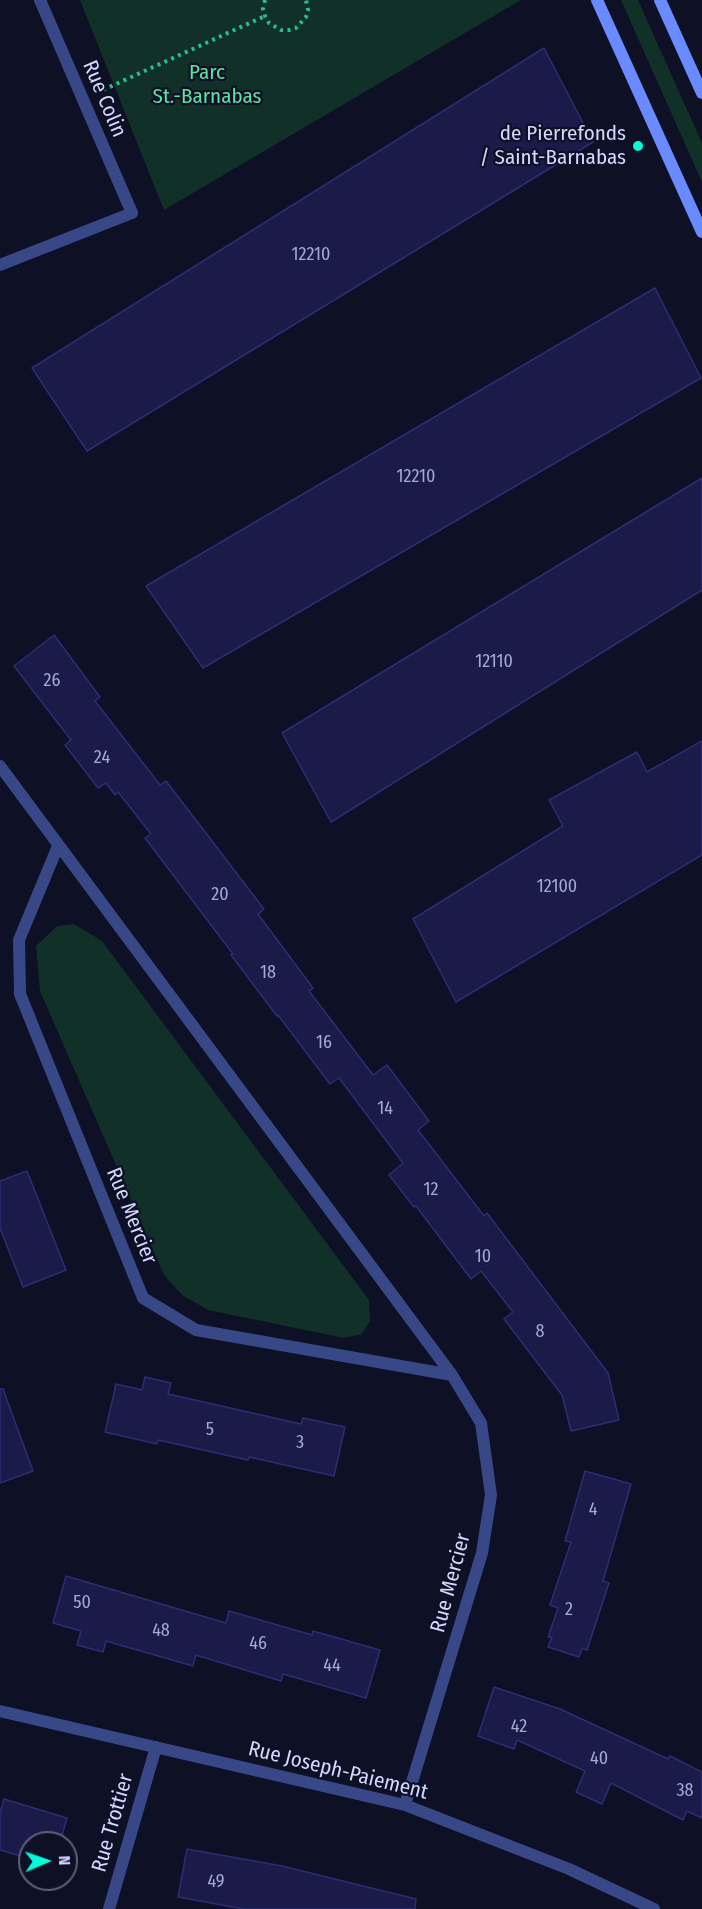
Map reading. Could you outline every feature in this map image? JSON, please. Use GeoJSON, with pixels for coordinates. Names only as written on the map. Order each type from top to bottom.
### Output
{"type":"FeatureCollection","features":[{"type":"Feature","properties":{"kind":"main road"},"geometry":{"type":"LineString","coordinates":[[597,0],[702,232]]}},
{"type":"Feature","properties":{"kind":"main road"},"geometry":{"type":"LineString","coordinates":[[660,0],[702,93]]}},
{"type":"Feature","properties":{"kind":"street","name":"Rue Colin"},"geometry":{"type":"LineString","coordinates":[[0,265],[132,213],[40,0]]}},
{"type":"Feature","properties":{"kind":"street","name":"Rue Mercier"},"geometry":{"type":"LineString","coordinates":[[0,766],[452,1375],[481,1423],[491,1495],[482,1553],[405,1805]]}},
{"type":"Feature","properties":{"kind":"street","name":"Rue Mercier"},"geometry":{"type":"LineString","coordinates":[[58,846],[19,940],[20,994],[143,1299],[196,1330],[452,1375]]}},
{"type":"Feature","properties":{"kind":"street","name":"Rue Joseph-Paiement"},"geometry":{"type":"LineString","coordinates":[[0,1711],[405,1805],[569,1869],[654,1909]]}},
{"type":"Feature","properties":{"kind":"street","name":"Rue Trottier"},"geometry":{"type":"LineString","coordinates":[[109,1909],[156,1747]]}},
{"type":"Feature","properties":{"kind":"path"},"geometry":{"type":"LineString","coordinates":[[265,0],[263,9],[265,16],[269,23],[281,30],[296,28],[306,17],[308,10],[306,0]]}},
{"type":"Feature","properties":{"kind":"path"},"geometry":{"type":"LineString","coordinates":[[83,99],[265,16]]}},
{"type":"Feature","properties":{"kind":"green space","name":"Parc St.-Barnabas"},"geometry":{"type":"Polygon","coordinates":[[[80,0],[521,0],[164,210],[80,0]]]}},
{"type":"Feature","properties":{"kind":"green space"},"geometry":{"type":"Polygon","coordinates":[[[621,0],[638,0],[702,143],[702,182],[621,0]]]}},
{"type":"Feature","properties":{"kind":"green space"},"geometry":{"type":"Polygon","coordinates":[[[74,924],[102,941],[369,1300],[370,1321],[362,1334],[344,1338],[208,1310],[182,1295],[164,1275],[40,991],[36,946],[57,926],[74,924]]]}},
{"type":"Feature","properties":{"kind":"building"},"geometry":{"type":"Polygon","coordinates":[[[544,48],[593,142],[87,451],[32,368],[544,48]]]}},
{"type":"Feature","properties":{"kind":"building"},"geometry":{"type":"Polygon","coordinates":[[[655,288],[701,378],[203,668],[146,586],[655,288]]]}},
{"type":"Feature","properties":{"kind":"building"},"geometry":{"type":"Polygon","coordinates":[[[702,478],[702,590],[331,822],[282,733],[702,478]]]}},
{"type":"Feature","properties":{"kind":"building"},"geometry":{"type":"Polygon","coordinates":[[[54,635],[100,697],[95,701],[160,785],[166,781],[264,909],[258,914],[313,988],[309,991],[373,1075],[387,1065],[429,1121],[418,1130],[484,1216],[487,1213],[608,1373],[619,1420],[571,1431],[562,1395],[504,1319],[513,1312],[481,1271],[471,1279],[416,1206],[414,1207],[389,1175],[403,1163],[339,1078],[330,1084],[277,1016],[145,838],[151,834],[118,792],[115,795],[106,783],[98,788],[65,745],[71,740],[14,666],[54,635]]]}},
{"type":"Feature","properties":{"kind":"building"},"geometry":{"type":"Polygon","coordinates":[[[702,741],[702,855],[456,1002],[413,919],[563,826],[549,800],[637,752],[647,772],[702,741]]]}},
{"type":"Feature","properties":{"kind":"building"},"geometry":{"type":"Polygon","coordinates":[[[27,1171],[66,1270],[23,1287],[0,1228],[0,1181],[27,1171]]]}},
{"type":"Feature","properties":{"kind":"building"},"geometry":{"type":"Polygon","coordinates":[[[145,1377],[171,1383],[168,1394],[301,1424],[303,1418],[345,1427],[334,1476],[249,1457],[248,1460],[158,1440],[157,1444],[105,1432],[116,1384],[142,1390],[145,1377]]]}},
{"type":"Feature","properties":{"kind":"building"},"geometry":{"type":"Polygon","coordinates":[[[0,1389],[3,1389],[33,1471],[0,1483],[0,1389]]]}},
{"type":"Feature","properties":{"kind":"building"},"geometry":{"type":"Polygon","coordinates":[[[585,1471],[631,1484],[603,1581],[609,1583],[587,1650],[582,1648],[579,1657],[548,1647],[552,1637],[548,1637],[558,1608],[550,1605],[571,1542],[565,1541],[585,1471]]]}},
{"type":"Feature","properties":{"kind":"building"},"geometry":{"type":"Polygon","coordinates":[[[66,1576],[226,1623],[229,1611],[312,1635],[313,1631],[380,1650],[366,1698],[283,1674],[281,1681],[196,1655],[193,1666],[106,1641],[103,1652],[77,1645],[81,1631],[53,1623],[66,1576]]]}},
{"type":"Feature","properties":{"kind":"building"},"geometry":{"type":"Polygon","coordinates":[[[494,1687],[560,1709],[668,1759],[670,1756],[702,1772],[702,1818],[687,1811],[683,1820],[611,1783],[602,1804],[576,1792],[585,1771],[517,1740],[514,1749],[478,1736],[494,1687]]]}},
{"type":"Feature","properties":{"kind":"building"},"geometry":{"type":"Polygon","coordinates":[[[4,1799],[67,1818],[63,1831],[18,1831],[18,1855],[0,1850],[0,1813],[4,1799]]]}},
{"type":"Feature","properties":{"kind":"building"},"geometry":{"type":"Polygon","coordinates":[[[187,1849],[282,1866],[416,1899],[415,1909],[244,1909],[178,1897],[187,1849]]]}},
{"type":"Feature","properties":{"kind":"place","name":"de Pierrefonds / Saint-Barnabas"},"geometry":{"type":"Point","coordinates":[638,146]}}]}
